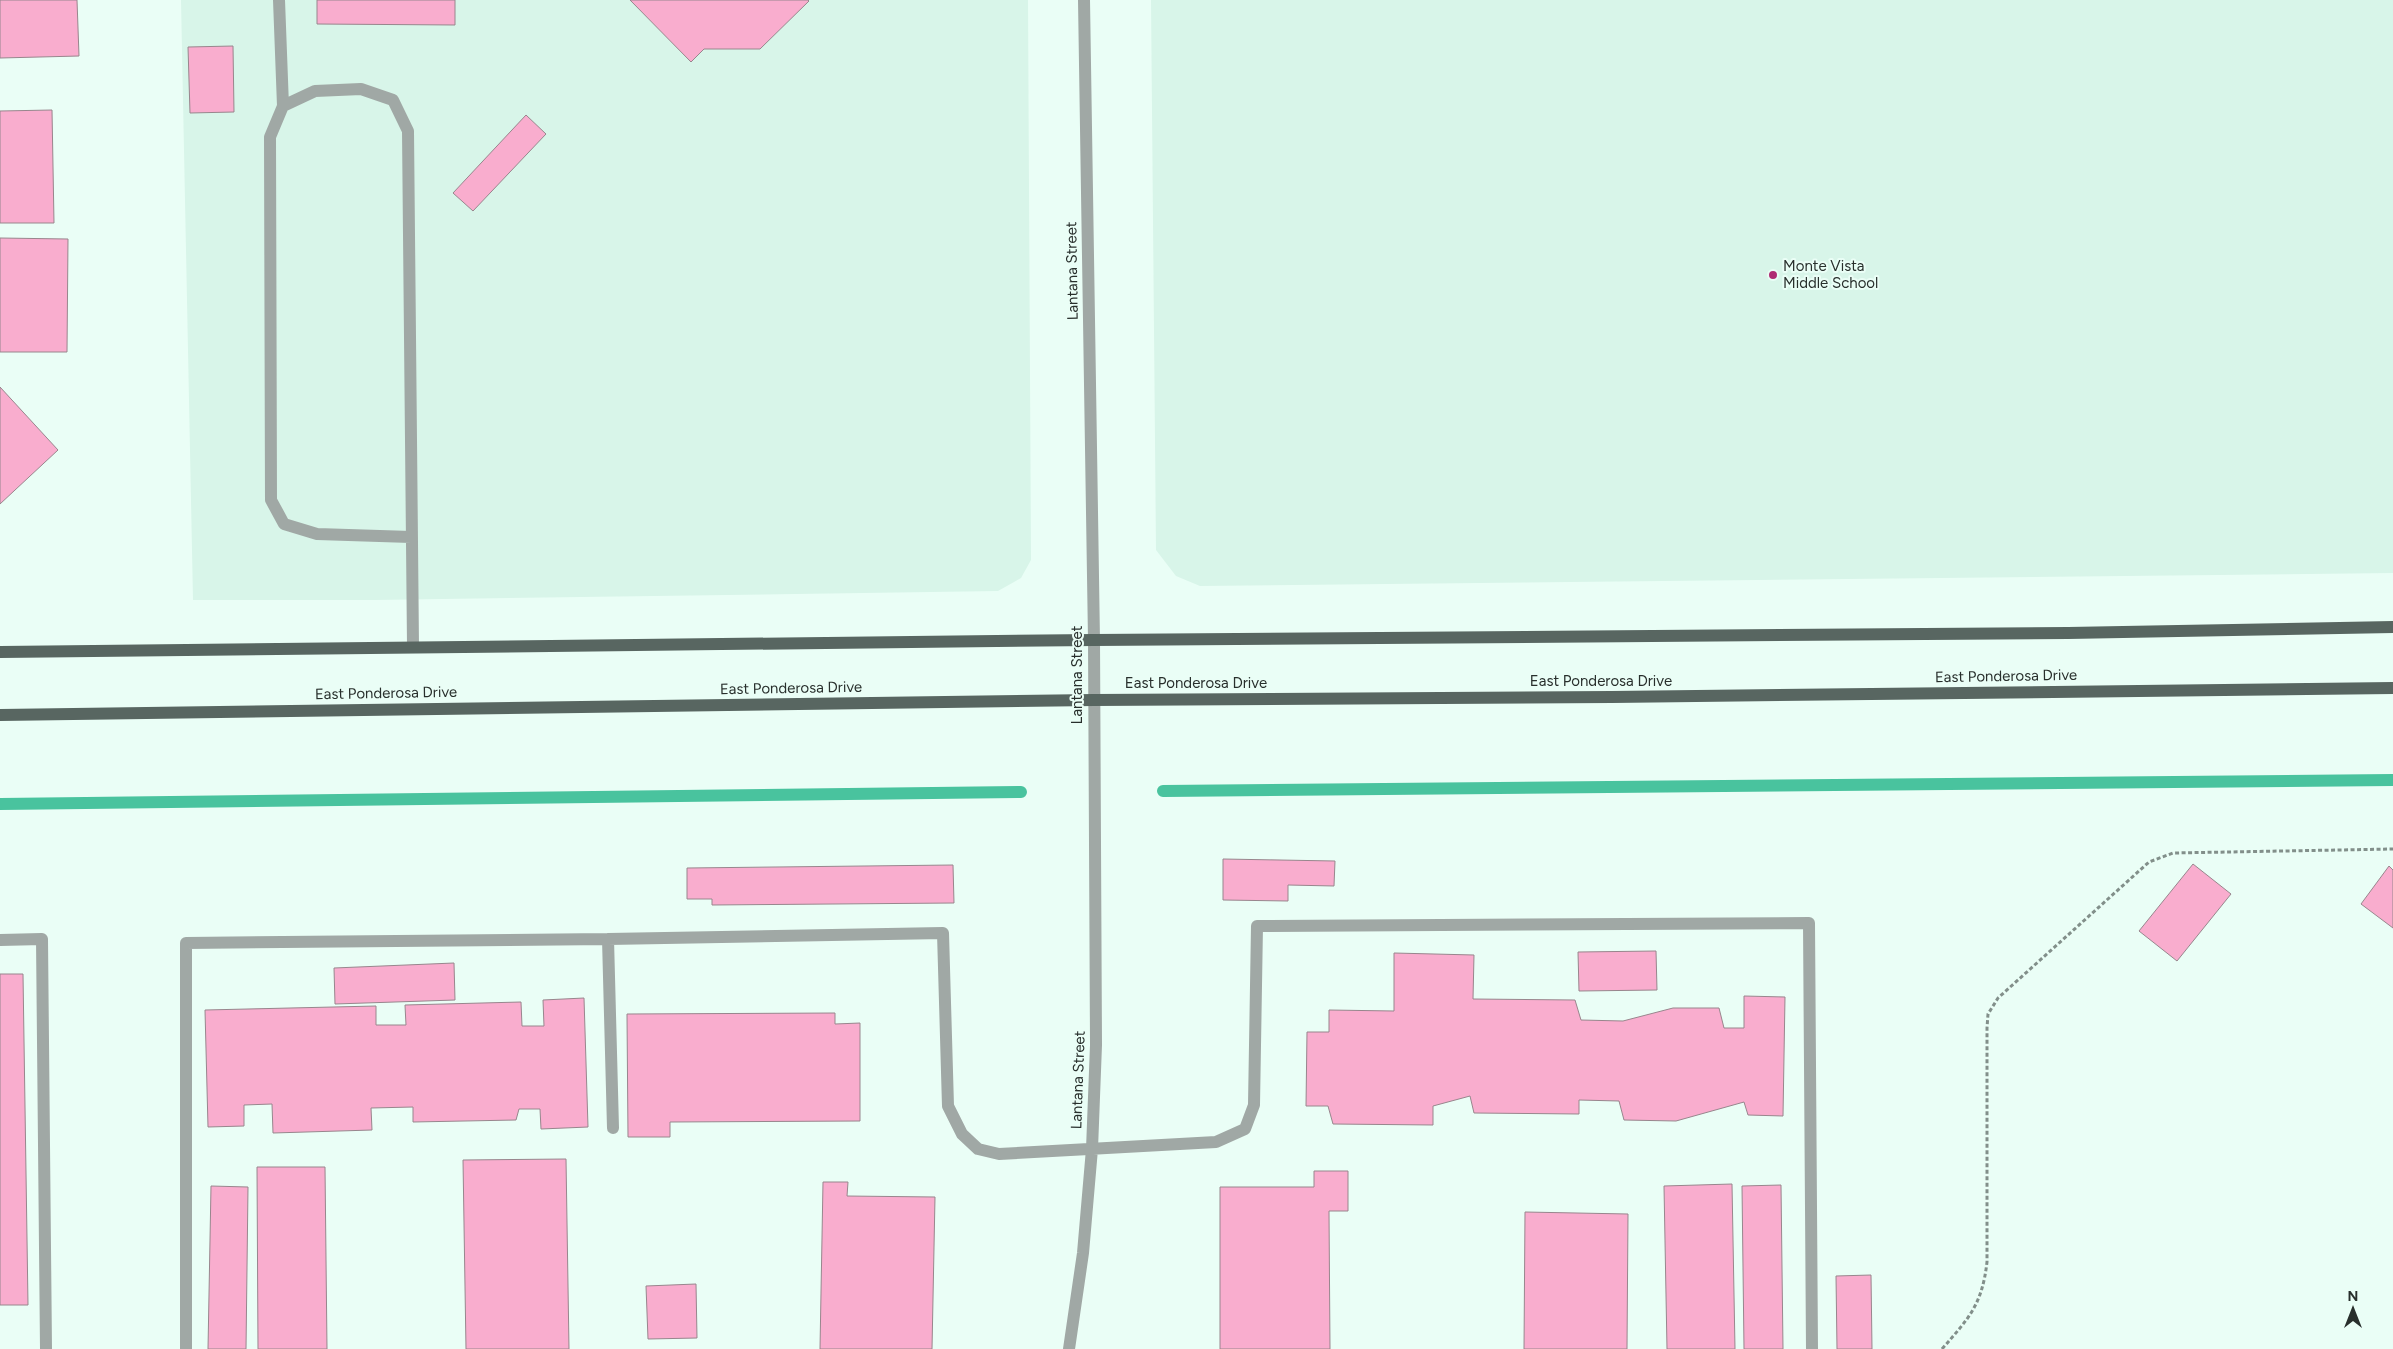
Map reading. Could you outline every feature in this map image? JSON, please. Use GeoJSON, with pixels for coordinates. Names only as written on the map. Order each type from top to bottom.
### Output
{"type":"FeatureCollection","features":[{"type":"Feature","properties":{"kind":"main road"},"geometry":{"type":"LineString","coordinates":[[0,652],[412,646],[2068,633],[2393,627]]}},
{"type":"Feature","properties":{"kind":"main road","name":"East Ponderosa Drive"},"geometry":{"type":"LineString","coordinates":[[0,715],[1094,700],[1612,698],[2393,688]]}},
{"type":"Feature","properties":{"kind":"street"},"geometry":{"type":"LineString","coordinates":[[279,0],[283,106],[270,137],[271,500],[284,524],[317,534],[411,537]]}},
{"type":"Feature","properties":{"kind":"street","name":"Lantana Street"},"geometry":{"type":"LineString","coordinates":[[1069,1349],[1084,1253],[1092,1149],[1096,1045],[1094,640],[1084,0]]}},
{"type":"Feature","properties":{"kind":"street"},"geometry":{"type":"LineString","coordinates":[[283,106],[315,91],[361,89],[393,100],[408,131],[412,646]]}},
{"type":"Feature","properties":{"kind":"street"},"geometry":{"type":"LineString","coordinates":[[186,1349],[186,944],[942,933],[948,1106],[962,1134],[978,1149],[999,1154],[1216,1142],[1244,1129],[1254,1105],[1257,926],[1810,923],[1812,1349]]}},
{"type":"Feature","properties":{"kind":"street"},"geometry":{"type":"LineString","coordinates":[[0,940],[42,939],[46,1349]]}},
{"type":"Feature","properties":{"kind":"street"},"geometry":{"type":"LineString","coordinates":[[608,939],[613,1128]]}},
{"type":"Feature","properties":{"kind":"path"},"geometry":{"type":"LineString","coordinates":[[1942,1349],[1962,1327],[1978,1305],[1985,1278],[1987,1262],[1986,1028],[1988,1014],[1998,998],[2149,862],[2173,853],[2393,849]]}},
{"type":"Feature","properties":{"kind":"shaded area"},"geometry":{"type":"Polygon","coordinates":[[[181,0],[1028,0],[1031,560],[1021,578],[998,591],[375,600],[193,600],[181,0]]]}},
{"type":"Feature","properties":{"kind":"shaded area","name":"Monte Vista Middle School"},"geometry":{"type":"Polygon","coordinates":[[[1151,0],[2393,0],[2393,573],[1200,586],[1176,576],[1156,550],[1151,0]]]}},
{"type":"Feature","properties":{"kind":"building"},"geometry":{"type":"Polygon","coordinates":[[[0,0],[77,0],[79,56],[0,58],[0,0]]]}},
{"type":"Feature","properties":{"kind":"building"},"geometry":{"type":"Polygon","coordinates":[[[317,0],[455,0],[455,25],[317,24],[317,0]]]}},
{"type":"Feature","properties":{"kind":"building"},"geometry":{"type":"Polygon","coordinates":[[[630,0],[809,1],[760,49],[704,49],[691,62],[630,0]]]}},
{"type":"Feature","properties":{"kind":"building"},"geometry":{"type":"Polygon","coordinates":[[[233,46],[234,112],[190,113],[188,47],[233,46]]]}},
{"type":"Feature","properties":{"kind":"building"},"geometry":{"type":"Polygon","coordinates":[[[52,110],[54,223],[0,223],[0,111],[52,110]]]}},
{"type":"Feature","properties":{"kind":"building"},"geometry":{"type":"Polygon","coordinates":[[[526,115],[546,134],[473,211],[453,193],[526,115]]]}},
{"type":"Feature","properties":{"kind":"building"},"geometry":{"type":"Polygon","coordinates":[[[0,238],[68,239],[67,352],[0,352],[0,238]]]}},
{"type":"Feature","properties":{"kind":"building"},"geometry":{"type":"Polygon","coordinates":[[[0,387],[58,450],[0,504],[0,387]]]}},
{"type":"Feature","properties":{"kind":"building"},"geometry":{"type":"Polygon","coordinates":[[[1223,859],[1335,861],[1334,886],[1288,885],[1288,901],[1223,900],[1223,859]]]}},
{"type":"Feature","properties":{"kind":"building"},"geometry":{"type":"Polygon","coordinates":[[[2193,864],[2231,894],[2177,961],[2139,931],[2193,864]]]}},
{"type":"Feature","properties":{"kind":"building"},"geometry":{"type":"Polygon","coordinates":[[[953,865],[954,903],[712,905],[712,899],[687,899],[687,868],[953,865]]]}},
{"type":"Feature","properties":{"kind":"building"},"geometry":{"type":"Polygon","coordinates":[[[2389,866],[2393,870],[2393,928],[2361,904],[2389,866]]]}},
{"type":"Feature","properties":{"kind":"building"},"geometry":{"type":"Polygon","coordinates":[[[1656,951],[1657,990],[1579,991],[1578,952],[1656,951]]]}},
{"type":"Feature","properties":{"kind":"building"},"geometry":{"type":"Polygon","coordinates":[[[1394,953],[1474,955],[1473,999],[1575,1000],[1581,1020],[1623,1021],[1673,1008],[1719,1008],[1724,1028],[1744,1028],[1744,996],[1785,997],[1783,1116],[1748,1115],[1744,1102],[1676,1121],[1624,1120],[1619,1101],[1579,1100],[1579,1114],[1474,1113],[1470,1096],[1433,1106],[1433,1125],[1333,1124],[1328,1106],[1306,1106],[1307,1032],[1329,1032],[1329,1010],[1394,1011],[1394,953]]]}},
{"type":"Feature","properties":{"kind":"building"},"geometry":{"type":"Polygon","coordinates":[[[454,963],[455,1000],[335,1004],[334,968],[454,963]]]}},
{"type":"Feature","properties":{"kind":"building"},"geometry":{"type":"Polygon","coordinates":[[[0,974],[23,974],[28,1305],[0,1305],[0,974]]]}},
{"type":"Feature","properties":{"kind":"building"},"geometry":{"type":"Polygon","coordinates":[[[584,998],[588,1127],[541,1129],[540,1109],[519,1109],[516,1120],[413,1122],[413,1107],[371,1108],[372,1130],[273,1133],[272,1104],[244,1105],[244,1126],[208,1127],[205,1010],[376,1006],[376,1025],[406,1025],[405,1005],[521,1002],[522,1026],[544,1026],[543,1000],[584,998]]]}},
{"type":"Feature","properties":{"kind":"building"},"geometry":{"type":"Polygon","coordinates":[[[835,1013],[835,1024],[860,1023],[860,1121],[670,1122],[670,1137],[628,1137],[627,1014],[835,1013]]]}},
{"type":"Feature","properties":{"kind":"building"},"geometry":{"type":"Polygon","coordinates":[[[566,1159],[569,1349],[466,1349],[463,1160],[566,1159]]]}},
{"type":"Feature","properties":{"kind":"building"},"geometry":{"type":"Polygon","coordinates":[[[257,1167],[325,1167],[327,1349],[258,1349],[257,1167]]]}},
{"type":"Feature","properties":{"kind":"building"},"geometry":{"type":"Polygon","coordinates":[[[1314,1171],[1348,1171],[1348,1211],[1329,1211],[1330,1349],[1220,1349],[1220,1187],[1314,1187],[1314,1171]]]}},
{"type":"Feature","properties":{"kind":"building"},"geometry":{"type":"Polygon","coordinates":[[[823,1182],[848,1182],[847,1196],[935,1197],[932,1349],[820,1349],[823,1182]]]}},
{"type":"Feature","properties":{"kind":"building"},"geometry":{"type":"Polygon","coordinates":[[[1732,1184],[1735,1349],[1667,1349],[1664,1186],[1732,1184]]]}},
{"type":"Feature","properties":{"kind":"building"},"geometry":{"type":"Polygon","coordinates":[[[1781,1185],[1783,1349],[1744,1349],[1742,1186],[1781,1185]]]}},
{"type":"Feature","properties":{"kind":"building"},"geometry":{"type":"Polygon","coordinates":[[[211,1186],[248,1187],[246,1349],[208,1349],[211,1186]]]}},
{"type":"Feature","properties":{"kind":"building"},"geometry":{"type":"Polygon","coordinates":[[[1525,1212],[1628,1214],[1627,1349],[1524,1349],[1525,1212]]]}},
{"type":"Feature","properties":{"kind":"building"},"geometry":{"type":"Polygon","coordinates":[[[1871,1275],[1872,1349],[1837,1349],[1836,1276],[1871,1275]]]}},
{"type":"Feature","properties":{"kind":"building"},"geometry":{"type":"Polygon","coordinates":[[[696,1284],[697,1338],[648,1339],[646,1286],[696,1284]]]}},
{"type":"Feature","properties":{"kind":"waterway"},"geometry":{"type":"LineString","coordinates":[[1163,791],[2393,780]]}},
{"type":"Feature","properties":{"kind":"waterway"},"geometry":{"type":"LineString","coordinates":[[0,804],[1021,792]]}},
{"type":"Feature","properties":{"kind":"place","name":"Monte Vista Middle School"},"geometry":{"type":"Point","coordinates":[1773,275]}}]}
